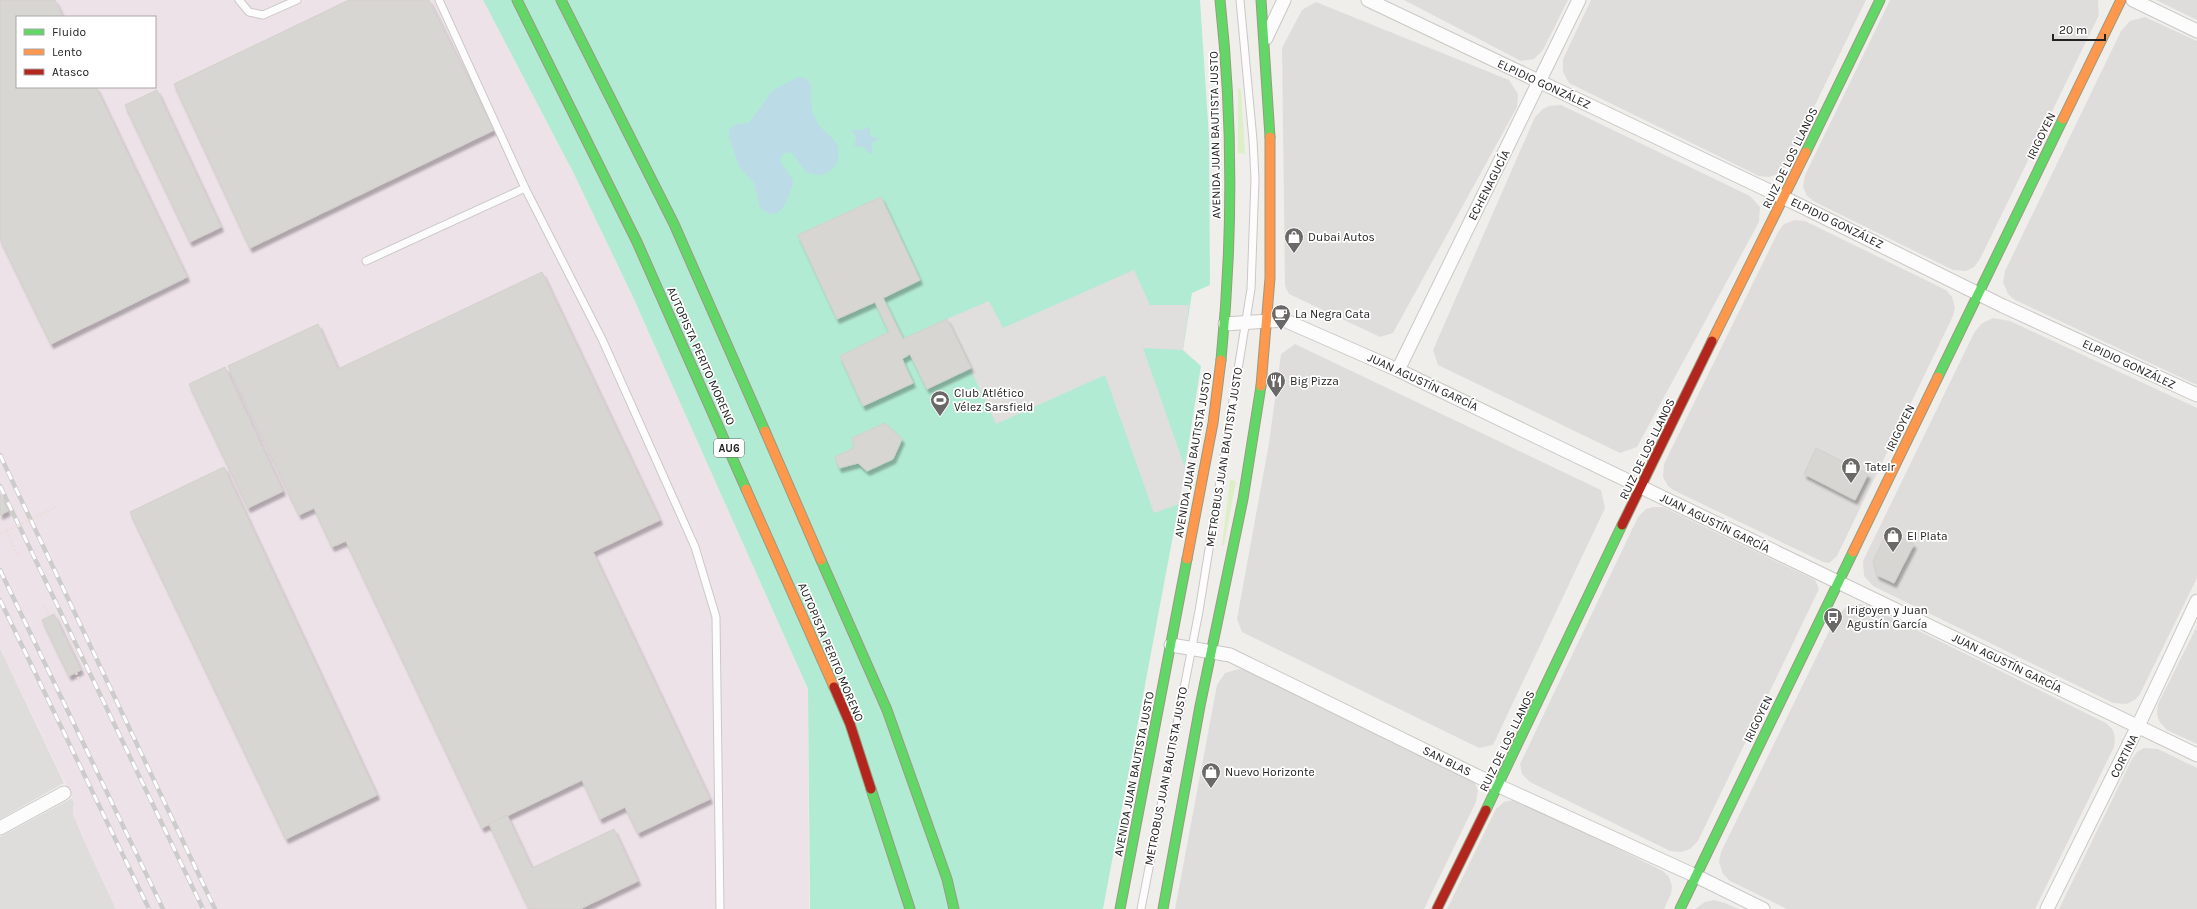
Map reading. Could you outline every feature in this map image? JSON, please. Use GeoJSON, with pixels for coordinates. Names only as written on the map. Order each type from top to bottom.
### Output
{"type":"FeatureCollection","features":[{"type":"Feature","properties":{"kind":"main road","name":"AUTOPISTA PERITO MORENO"},"geometry":{"type":"LineString","coordinates":[[517,0],[637,242],[850,724],[910,909]]}},
{"type":"Feature","properties":{"kind":"main road"},"geometry":{"type":"LineString","coordinates":[[561,0],[674,224],[887,710],[947,879],[954,909]]}},
{"type":"Feature","properties":{"kind":"main road","name":"AVENIDA JUAN BAUTISTA JUSTO"},"geometry":{"type":"LineString","coordinates":[[1120,909],[1214,415],[1225,324],[1230,158],[1226,52],[1220,0]]}},
{"type":"Feature","properties":{"kind":"main road"},"geometry":{"type":"LineString","coordinates":[[1163,909],[1253,438],[1268,320],[1272,224],[1271,165],[1261,0]]}},
{"type":"Feature","properties":{"kind":"main road","name":"RUIZ DE LOS LLANOS"},"geometry":{"type":"LineString","coordinates":[[1437,909],[1499,786],[1641,486],[1785,198],[1880,0]]}},
{"type":"Feature","properties":{"kind":"main road","name":"IRIGOYEN"},"geometry":{"type":"LineString","coordinates":[[1680,909],[2121,0]]}},
{"type":"Feature","properties":{"kind":"street"},"geometry":{"type":"LineString","coordinates":[[1264,42],[1284,0]]}},
{"type":"Feature","properties":{"kind":"street","name":"ELPIDIO GONZÁLEZ"},"geometry":{"type":"LineString","coordinates":[[1368,0],[1785,198],[1978,293],[2197,395]]}},
{"type":"Feature","properties":{"kind":"street","name":"ECHENAGUCÍA"},"geometry":{"type":"LineString","coordinates":[[1398,370],[1579,0]]}},
{"type":"Feature","properties":{"kind":"street"},"geometry":{"type":"LineString","coordinates":[[2133,0],[2197,31]]}},
{"type":"Feature","properties":{"kind":"street","name":"JUAN AGUSTÍN GARCÍA"},"geometry":{"type":"LineString","coordinates":[[1225,324],[1247,321],[1284,320],[1398,370],[2197,755]]}},
{"type":"Feature","properties":{"kind":"street","name":"CORTINA"},"geometry":{"type":"LineString","coordinates":[[2047,909],[2138,726],[2197,601]]}},
{"type":"Feature","properties":{"kind":"street","name":"SAN BLAS"},"geometry":{"type":"LineString","coordinates":[[1171,645],[1230,655],[1499,786],[1696,876],[1763,909]]}},
{"type":"Feature","properties":{"kind":"street"},"geometry":{"type":"LineString","coordinates":[[0,828],[64,793]]}},
{"type":"Feature","properties":{"kind":"lane"},"geometry":{"type":"LineString","coordinates":[[239,0],[249,12],[263,15],[297,0]]}},
{"type":"Feature","properties":{"kind":"lane"},"geometry":{"type":"LineString","coordinates":[[439,0],[525,188],[602,339],[695,547],[716,618],[720,909]]}},
{"type":"Feature","properties":{"kind":"lane","name":"METROBUS JUAN BAUTISTA JUSTO"},"geometry":{"type":"LineString","coordinates":[[1141,909],[1199,611],[1247,321],[1253,274],[1255,179],[1245,41],[1240,0]]}},
{"type":"Feature","properties":{"kind":"lane"},"geometry":{"type":"LineString","coordinates":[[366,261],[525,188]]}},
{"type":"Feature","properties":{"kind":"path"},"geometry":{"type":"LineString","coordinates":[[0,534],[58,506]]}},
{"type":"Feature","properties":{"kind":"path"},"geometry":{"type":"LineString","coordinates":[[6,531],[19,557]]}},
{"type":"Feature","properties":{"kind":"path"},"geometry":{"type":"LineString","coordinates":[[44,606],[49,616]]}},
{"type":"Feature","properties":{"kind":"path"},"geometry":{"type":"LineString","coordinates":[[76,673],[80,682]]}},
{"type":"Feature","properties":{"kind":"shaded area"},"geometry":{"type":"Polygon","coordinates":[[[0,0],[483,0],[573,172],[632,295],[808,689],[809,909],[116,909],[82,836],[73,813],[74,803],[0,648],[0,0]]]}},
{"type":"Feature","properties":{"kind":"shaded area"},"geometry":{"type":"Polygon","coordinates":[[[1404,0],[1568,0],[1543,50],[1534,59],[1521,61],[1404,0]]]}},
{"type":"Feature","properties":{"kind":"shaded area"},"geometry":{"type":"Polygon","coordinates":[[[1591,0],[1866,0],[1785,167],[1778,174],[1769,177],[1759,176],[1569,83],[1563,72],[1563,59],[1591,0]]]}},
{"type":"Feature","properties":{"kind":"shaded area"},"geometry":{"type":"Polygon","coordinates":[[[1890,0],[2098,0],[2099,15],[1980,259],[1974,267],[1966,271],[1953,270],[1815,202],[1807,196],[1803,187],[1805,175],[1890,0]]]}},
{"type":"Feature","properties":{"kind":"shaded area"},"geometry":{"type":"Polygon","coordinates":[[[2156,0],[2197,0],[2197,20],[2156,0]]]}},
{"type":"Feature","properties":{"kind":"shaded area"},"geometry":{"type":"Polygon","coordinates":[[[1316,2],[1509,80],[1518,94],[1517,107],[1393,333],[1380,337],[1289,294],[1285,286],[1282,48],[1302,10],[1316,2]]]}},
{"type":"Feature","properties":{"kind":"shaded area"},"geometry":{"type":"Polygon","coordinates":[[[2145,17],[2197,41],[2197,385],[2015,300],[2008,294],[2003,282],[2005,271],[2121,31],[2130,21],[2145,17]]]}},
{"type":"Feature","properties":{"kind":"shaded area"},"geometry":{"type":"Polygon","coordinates":[[[1561,105],[1750,196],[1760,207],[1759,222],[1637,447],[1620,453],[1438,365],[1433,350],[1535,117],[1543,109],[1549,106],[1561,105]]]}},
{"type":"Feature","properties":{"kind":"shaded area"},"geometry":{"type":"Polygon","coordinates":[[[1795,220],[1805,221],[1946,290],[1952,297],[1955,308],[1953,316],[1837,556],[1829,563],[1823,562],[1673,490],[1668,486],[1663,477],[1664,464],[1778,232],[1784,224],[1795,220]]]}},
{"type":"Feature","properties":{"kind":"shaded area"},"geometry":{"type":"Polygon","coordinates":[[[1134,270],[1150,305],[1189,305],[1183,350],[1143,348],[1185,468],[1179,504],[1154,513],[1105,375],[996,424],[947,319],[989,301],[1003,328],[1134,270]]]}},
{"type":"Feature","properties":{"kind":"shaded area"},"geometry":{"type":"Polygon","coordinates":[[[1993,318],[2010,321],[2197,408],[2197,578],[2140,694],[2136,699],[2127,704],[2113,703],[1873,586],[1864,576],[1863,561],[1974,333],[1981,324],[1993,318]]]}},
{"type":"Feature","properties":{"kind":"shaded area"},"geometry":{"type":"Polygon","coordinates":[[[1295,344],[1601,490],[1605,508],[1493,745],[1479,748],[1242,632],[1237,619],[1269,443],[1281,354],[1295,344]]]}},
{"type":"Feature","properties":{"kind":"shaded area"},"geometry":{"type":"Polygon","coordinates":[[[1663,507],[1815,580],[1819,589],[1698,841],[1690,849],[1681,852],[1670,851],[1530,782],[1522,774],[1520,764],[1638,517],[1646,509],[1663,507]]]}},
{"type":"Feature","properties":{"kind":"shaded area"},"geometry":{"type":"Polygon","coordinates":[[[1858,604],[1866,605],[2106,723],[2113,730],[2115,738],[2114,747],[2035,909],[1787,909],[1730,881],[1723,874],[1719,862],[1721,852],[1836,617],[1846,607],[1858,604]]]}},
{"type":"Feature","properties":{"kind":"shaded area"},"geometry":{"type":"Polygon","coordinates":[[[2197,626],[2197,744],[2167,730],[2159,721],[2157,714],[2158,704],[2197,626]]]}},
{"type":"Feature","properties":{"kind":"shaded area"},"geometry":{"type":"Polygon","coordinates":[[[0,648],[64,783],[0,819],[0,648]]]}},
{"type":"Feature","properties":{"kind":"shaded area"},"geometry":{"type":"Polygon","coordinates":[[[1239,669],[1249,671],[1474,781],[1478,790],[1476,802],[1424,909],[1175,909],[1217,685],[1225,673],[1239,669]]]}},
{"type":"Feature","properties":{"kind":"shaded area"},"geometry":{"type":"Polygon","coordinates":[[[2144,748],[2158,749],[2197,768],[2197,909],[2059,909],[2132,759],[2137,752],[2144,748]]]}},
{"type":"Feature","properties":{"kind":"shaded area"},"geometry":{"type":"Polygon","coordinates":[[[72,798],[74,803],[73,813],[82,836],[116,909],[0,909],[0,837],[72,798]]]}},
{"type":"Feature","properties":{"kind":"shaded area"},"geometry":{"type":"Polygon","coordinates":[[[1513,800],[1521,801],[1663,871],[1669,877],[1672,886],[1671,894],[1664,909],[1447,909],[1496,809],[1504,802],[1513,800]]]}},
{"type":"Feature","properties":{"kind":"shaded area"},"geometry":{"type":"Polygon","coordinates":[[[1714,900],[1738,909],[1695,909],[1705,902],[1714,900]]]}},
{"type":"Feature","properties":{"kind":"green space","name":"Club Atlético Vélez Sarsfield"},"geometry":{"type":"Polygon","coordinates":[[[483,0],[1200,0],[1209,137],[1210,285],[1192,293],[1183,350],[1201,366],[1179,504],[1103,909],[810,909],[808,689],[632,295],[573,172],[483,0]]]}},
{"type":"Feature","properties":{"kind":"green space"},"geometry":{"type":"Polygon","coordinates":[[[1240,88],[1245,154],[1238,153],[1238,89],[1240,88]]]}},
{"type":"Feature","properties":{"kind":"green space"},"geometry":{"type":"Polygon","coordinates":[[[1230,480],[1236,481],[1224,545],[1222,545],[1230,480]]]}},
{"type":"Feature","properties":{"kind":"water"},"geometry":{"type":"Polygon","coordinates":[[[798,77],[806,78],[811,84],[812,111],[818,124],[835,141],[839,150],[838,159],[831,171],[818,175],[806,171],[791,152],[782,154],[781,163],[793,180],[793,184],[783,208],[775,214],[770,214],[760,208],[754,183],[740,168],[729,138],[729,130],[736,124],[749,123],[772,91],[798,77]]]}},
{"type":"Feature","properties":{"kind":"water"},"geometry":{"type":"Polygon","coordinates":[[[869,126],[871,136],[879,139],[872,143],[872,153],[870,154],[863,147],[854,146],[856,137],[851,130],[862,130],[869,126]]]}},
{"type":"Feature","properties":{"kind":"building"},"geometry":{"type":"Polygon","coordinates":[[[0,0],[55,0],[63,16],[16,16],[16,88],[96,88],[187,277],[51,344],[0,239],[0,0]]]}},
{"type":"Feature","properties":{"kind":"building"},"geometry":{"type":"Polygon","coordinates":[[[349,0],[429,0],[494,130],[250,248],[174,84],[349,0]]]}},
{"type":"Feature","properties":{"kind":"building"},"geometry":{"type":"Polygon","coordinates":[[[157,90],[221,227],[190,242],[125,105],[157,90]]]}},
{"type":"Feature","properties":{"kind":"building"},"geometry":{"type":"Polygon","coordinates":[[[881,197],[920,280],[883,298],[903,339],[947,319],[971,368],[927,389],[910,354],[902,359],[913,383],[863,406],[840,356],[889,332],[875,302],[837,319],[798,235],[881,197]]]}},
{"type":"Feature","properties":{"kind":"building"},"geometry":{"type":"Polygon","coordinates":[[[542,272],[660,520],[593,552],[710,799],[638,833],[625,807],[600,819],[582,780],[482,828],[346,541],[332,547],[314,508],[299,515],[228,366],[318,324],[338,369],[542,272]]]}},
{"type":"Feature","properties":{"kind":"building"},"geometry":{"type":"Polygon","coordinates":[[[225,367],[283,491],[248,508],[189,384],[225,367]]]}},
{"type":"Feature","properties":{"kind":"building"},"geometry":{"type":"Polygon","coordinates":[[[885,423],[902,439],[893,459],[867,471],[858,463],[839,468],[835,457],[854,448],[852,438],[885,423]]]}},
{"type":"Feature","properties":{"kind":"building"},"geometry":{"type":"Polygon","coordinates":[[[1816,448],[1868,474],[1855,500],[1804,474],[1816,448]]]}},
{"type":"Feature","properties":{"kind":"building"},"geometry":{"type":"Polygon","coordinates":[[[224,467],[377,795],[286,839],[130,512],[224,467]]]}},
{"type":"Feature","properties":{"kind":"building"},"geometry":{"type":"Polygon","coordinates":[[[0,494],[8,511],[0,515],[0,494]]]}},
{"type":"Feature","properties":{"kind":"building","name":"El Plata"},"geometry":{"type":"Polygon","coordinates":[[[1888,530],[1914,544],[1894,583],[1877,575],[1873,561],[1888,530]]]}},
{"type":"Feature","properties":{"kind":"building"},"geometry":{"type":"Polygon","coordinates":[[[54,614],[81,670],[69,676],[42,620],[54,614]]]}},
{"type":"Feature","properties":{"kind":"building"},"geometry":{"type":"Polygon","coordinates":[[[507,815],[532,868],[614,829],[638,881],[580,909],[529,909],[489,824],[507,815]]]}},
{"type":"Feature","properties":{"kind":"railway"},"geometry":{"type":"LineString","coordinates":[[0,455],[215,909]]}},
{"type":"Feature","properties":{"kind":"railway"},"geometry":{"type":"LineString","coordinates":[[0,486],[203,909]]}},
{"type":"Feature","properties":{"kind":"railway"},"geometry":{"type":"LineString","coordinates":[[0,570],[163,909]]}},
{"type":"Feature","properties":{"kind":"railway"},"geometry":{"type":"LineString","coordinates":[[0,600],[149,909]]}},
{"type":"Feature","properties":{"kind":"traffic: fast"},"geometry":{"type":"LineString","coordinates":[[517,0],[637,242],[746,489]]}},
{"type":"Feature","properties":{"kind":"traffic: fast"},"geometry":{"type":"LineString","coordinates":[[561,0],[674,224],[765,431]]}},
{"type":"Feature","properties":{"kind":"traffic: fast"},"geometry":{"type":"LineString","coordinates":[[1220,0],[1227,90],[1230,180],[1228,270],[1221,360]]}},
{"type":"Feature","properties":{"kind":"traffic: fast"},"geometry":{"type":"LineString","coordinates":[[1261,0],[1270,137]]}},
{"type":"Feature","properties":{"kind":"traffic: fast"},"geometry":{"type":"LineString","coordinates":[[1806,152],[1880,0]]}},
{"type":"Feature","properties":{"kind":"traffic: fast"},"geometry":{"type":"LineString","coordinates":[[1938,377],[2063,119]]}},
{"type":"Feature","properties":{"kind":"traffic: fast"},"geometry":{"type":"LineString","coordinates":[[1163,909],[1200,706],[1243,499],[1261,386]]}},
{"type":"Feature","properties":{"kind":"traffic: fast"},"geometry":{"type":"LineString","coordinates":[[1486,810],[1622,525]]}},
{"type":"Feature","properties":{"kind":"traffic: fast"},"geometry":{"type":"LineString","coordinates":[[1680,909],[1853,552]]}},
{"type":"Feature","properties":{"kind":"traffic: fast"},"geometry":{"type":"LineString","coordinates":[[1120,909],[1187,559]]}},
{"type":"Feature","properties":{"kind":"traffic: fast"},"geometry":{"type":"LineString","coordinates":[[821,560],[887,710],[947,879],[954,909]]}},
{"type":"Feature","properties":{"kind":"traffic: fast"},"geometry":{"type":"LineString","coordinates":[[871,789],[910,909]]}},
{"type":"Feature","properties":{"kind":"traffic: slow"},"geometry":{"type":"LineString","coordinates":[[2063,119],[2121,0]]}},
{"type":"Feature","properties":{"kind":"traffic: slow"},"geometry":{"type":"LineString","coordinates":[[1261,386],[1270,278],[1270,137]]}},
{"type":"Feature","properties":{"kind":"traffic: slow"},"geometry":{"type":"LineString","coordinates":[[1712,341],[1806,152]]}},
{"type":"Feature","properties":{"kind":"traffic: slow"},"geometry":{"type":"LineString","coordinates":[[1187,559],[1213,423],[1221,360]]}},
{"type":"Feature","properties":{"kind":"traffic: slow"},"geometry":{"type":"LineString","coordinates":[[1853,552],[1938,377]]}},
{"type":"Feature","properties":{"kind":"traffic: slow"},"geometry":{"type":"LineString","coordinates":[[765,431],[821,560]]}},
{"type":"Feature","properties":{"kind":"traffic: slow"},"geometry":{"type":"LineString","coordinates":[[746,489],[834,687]]}},
{"type":"Feature","properties":{"kind":"traffic: jam"},"geometry":{"type":"LineString","coordinates":[[1622,525],[1712,341]]}},
{"type":"Feature","properties":{"kind":"traffic: jam"},"geometry":{"type":"LineString","coordinates":[[834,687],[850,724],[871,789]]}},
{"type":"Feature","properties":{"kind":"traffic: jam"},"geometry":{"type":"LineString","coordinates":[[1437,909],[1486,810]]}},
{"type":"Feature","properties":{"kind":"place","name":"Dubai Autos"},"geometry":{"type":"Point","coordinates":[1294,254]}},
{"type":"Feature","properties":{"kind":"place","name":"La Negra Cata"},"geometry":{"type":"Point","coordinates":[1281,331]}},
{"type":"Feature","properties":{"kind":"place","name":"Big Pizza"},"geometry":{"type":"Point","coordinates":[1276,398]}},
{"type":"Feature","properties":{"kind":"place","name":"Club Atlético Vélez Sarsfield"},"geometry":{"type":"Point","coordinates":[940,417]}},
{"type":"Feature","properties":{"kind":"place","name":"Tatelr"},"geometry":{"type":"Point","coordinates":[1851,484]}},
{"type":"Feature","properties":{"kind":"place","name":"El Plata"},"geometry":{"type":"Point","coordinates":[1893,553]}},
{"type":"Feature","properties":{"kind":"place","name":"Irigoyen y Juan Agustín García"},"geometry":{"type":"Point","coordinates":[1833,634]}},
{"type":"Feature","properties":{"kind":"place","name":"Nuevo Horizonte"},"geometry":{"type":"Point","coordinates":[1211,789]}}]}
